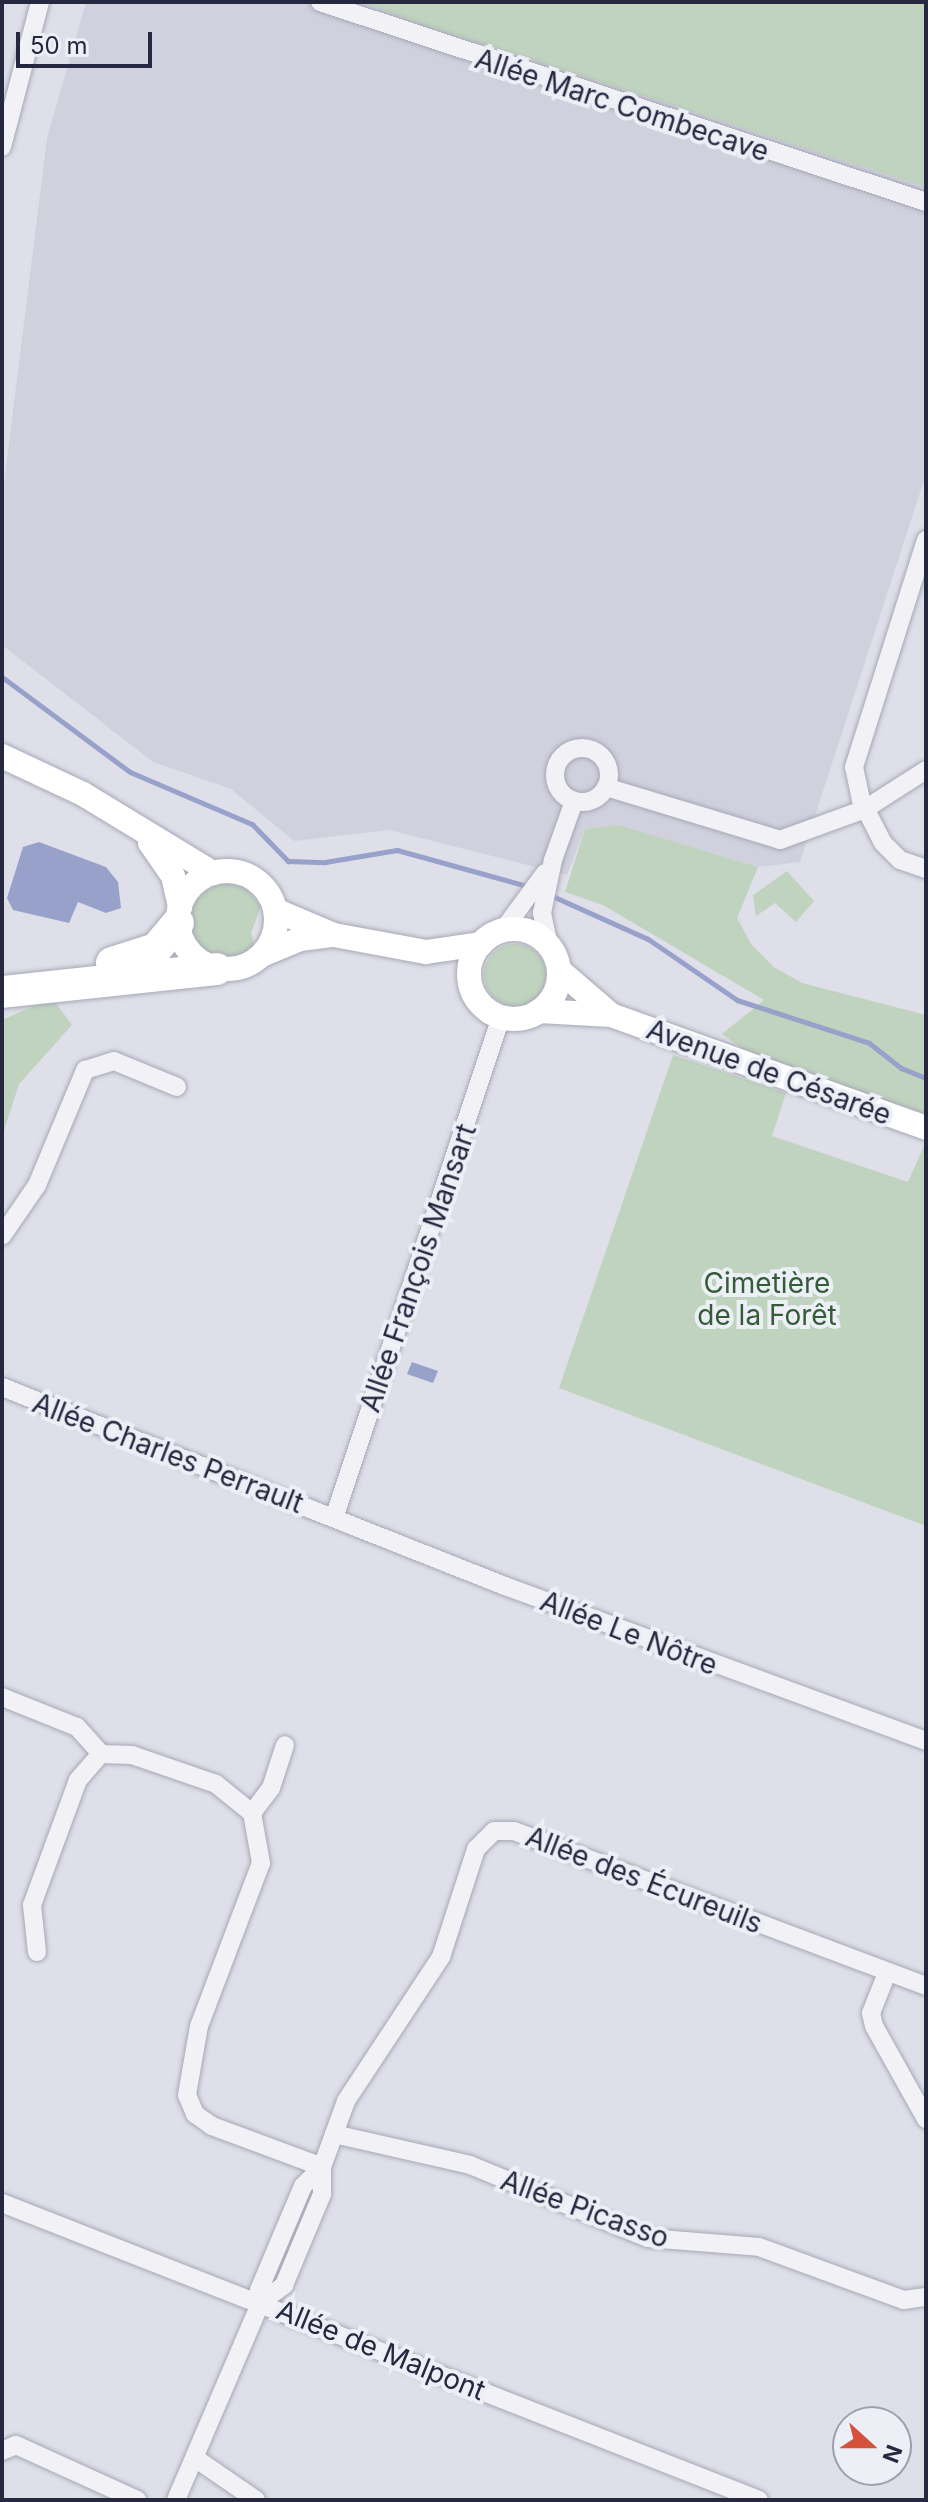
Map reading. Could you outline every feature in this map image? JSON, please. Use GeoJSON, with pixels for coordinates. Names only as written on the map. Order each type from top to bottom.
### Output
{"type":"FeatureCollection","features":[{"type":"Feature","properties":{"kind":"highway"},"geometry":{"type":"LineString","coordinates":[[2,978],[141,957],[179,915]]}},
{"type":"Feature","properties":{"kind":"highway"},"geometry":{"type":"LineString","coordinates":[[2,992],[217,969]]}},
{"type":"Feature","properties":{"kind":"street"},"geometry":{"type":"LineString","coordinates":[[2,147],[40,2]]}},
{"type":"Feature","properties":{"kind":"street","name":"Allée Marc Combecave"},"geometry":{"type":"LineString","coordinates":[[320,2],[926,202]]}},
{"type":"Feature","properties":{"kind":"street"},"geometry":{"type":"LineString","coordinates":[[926,540],[856,757],[855,776],[865,809],[892,854],[926,869]]}},
{"type":"Feature","properties":{"kind":"street"},"geometry":{"type":"LineString","coordinates":[[590,749],[605,760],[606,787],[596,798],[574,801],[561,792],[555,777],[559,761],[573,750],[590,749]]}},
{"type":"Feature","properties":{"kind":"street"},"geometry":{"type":"LineString","coordinates":[[2,756],[83,794],[213,873],[246,874],[260,883],[275,910],[276,927],[262,955]]}},
{"type":"Feature","properties":{"kind":"street"},"geometry":{"type":"LineString","coordinates":[[606,787],[767,840],[792,839],[865,809],[926,770]]}},
{"type":"Feature","properties":{"kind":"street"},"geometry":{"type":"LineString","coordinates":[[481,944],[470,968],[470,982],[481,1004],[501,1017],[539,1011],[556,991],[559,970],[549,946],[542,913],[550,866],[574,801]]}},
{"type":"Feature","properties":{"kind":"street"},"geometry":{"type":"LineString","coordinates":[[141,832],[173,876],[179,915],[190,952],[217,969],[249,965],[262,955],[300,939],[334,935]]}},
{"type":"Feature","properties":{"kind":"street"},"geometry":{"type":"LineString","coordinates":[[275,910],[334,935],[426,952],[481,944],[503,930],[523,908],[550,866]]}},
{"type":"Feature","properties":{"kind":"street"},"geometry":{"type":"LineString","coordinates":[[179,915],[187,892],[213,873]]}},
{"type":"Feature","properties":{"kind":"street"},"geometry":{"type":"LineString","coordinates":[[503,930],[529,931],[549,946]]}},
{"type":"Feature","properties":{"kind":"street"},"geometry":{"type":"LineString","coordinates":[[426,952],[470,982]]}},
{"type":"Feature","properties":{"kind":"street","name":"Avenue de Césarée"},"geometry":{"type":"LineString","coordinates":[[559,970],[611,1015]]}},
{"type":"Feature","properties":{"kind":"street","name":"Avenue de Césarée"},"geometry":{"type":"LineString","coordinates":[[539,1011],[611,1015],[926,1128]]}},
{"type":"Feature","properties":{"kind":"street","name":"Allée François Mansart"},"geometry":{"type":"LineString","coordinates":[[334,1518],[501,1017]]}},
{"type":"Feature","properties":{"kind":"street"},"geometry":{"type":"LineString","coordinates":[[2,1236],[37,1185],[85,1070],[114,1061],[177,1087]]}},
{"type":"Feature","properties":{"kind":"street","name":"Allée Charles Perrault"},"geometry":{"type":"LineString","coordinates":[[2,1387],[334,1518]]}},
{"type":"Feature","properties":{"kind":"street","name":"Allée Le Nôtre"},"geometry":{"type":"LineString","coordinates":[[334,1518],[690,1657],[926,1741]]}},
{"type":"Feature","properties":{"kind":"street"},"geometry":{"type":"LineString","coordinates":[[2,1697],[77,1727],[101,1754],[132,1755],[216,1784],[252,1813],[261,1863],[196,2038],[187,2095],[195,2114],[212,2126],[322,2167]]}},
{"type":"Feature","properties":{"kind":"street"},"geometry":{"type":"LineString","coordinates":[[252,1813],[271,1788],[285,1745]]}},
{"type":"Feature","properties":{"kind":"street"},"geometry":{"type":"LineString","coordinates":[[37,1952],[32,1905],[78,1780],[101,1754]]}},
{"type":"Feature","properties":{"kind":"street","name":"Allée des Écureuils"},"geometry":{"type":"LineString","coordinates":[[176,2500],[261,2302],[259,2290],[303,2186],[322,2167],[359,2077],[441,1957],[476,1849],[494,1831],[514,1831],[926,1986]]}},
{"type":"Feature","properties":{"kind":"street"},"geometry":{"type":"LineString","coordinates":[[887,1973],[871,2013],[874,2026],[926,2119]]}},
{"type":"Feature","properties":{"kind":"street","name":"Allée Picasso"},"geometry":{"type":"LineString","coordinates":[[334,2134],[470,2165],[648,2238],[759,2247],[904,2300],[926,2297]]}},
{"type":"Feature","properties":{"kind":"street","name":"Allée de Malpont"},"geometry":{"type":"LineString","coordinates":[[2,2203],[261,2302],[759,2500]]}},
{"type":"Feature","properties":{"kind":"street"},"geometry":{"type":"LineString","coordinates":[[2,2451],[16,2445],[137,2500]]}},
{"type":"Feature","properties":{"kind":"street"},"geometry":{"type":"LineString","coordinates":[[195,2458],[256,2500]]}},
{"type":"Feature","properties":{"kind":"shaded area"},"geometry":{"type":"Polygon","coordinates":[[[86,2],[363,2],[926,187],[926,474],[800,862],[758,867],[619,825],[585,829],[567,875],[389,830],[294,841],[231,789],[153,762],[2,645],[2,499],[47,138],[86,2]]]}},
{"type":"Feature","properties":{"kind":"green space"},"geometry":{"type":"Polygon","coordinates":[[[363,2],[926,2],[926,187],[411,21],[363,2]]]}},
{"type":"Feature","properties":{"kind":"green space"},"geometry":{"type":"Polygon","coordinates":[[[619,825],[758,867],[737,918],[751,944],[774,967],[802,983],[926,1015],[926,1115],[750,1054],[722,1034],[764,1000],[603,905],[565,892],[585,829],[619,825]]]}},
{"type":"Feature","properties":{"kind":"green space"},"geometry":{"type":"Polygon","coordinates":[[[787,871],[814,901],[796,922],[775,903],[756,916],[753,895],[787,871]]]}},
{"type":"Feature","properties":{"kind":"green space"},"geometry":{"type":"Polygon","coordinates":[[[225,883],[244,887],[261,906],[251,933],[255,947],[230,962],[206,954],[193,942],[189,923],[193,903],[208,889],[225,883]]]}},
{"type":"Feature","properties":{"kind":"green space"},"geometry":{"type":"Polygon","coordinates":[[[515,944],[537,953],[546,975],[537,997],[515,1006],[493,997],[484,975],[493,953],[515,944]]]}},
{"type":"Feature","properties":{"kind":"green space"},"geometry":{"type":"Polygon","coordinates":[[[52,998],[72,1025],[19,1084],[2,1137],[2,1020],[52,998]]]}},
{"type":"Feature","properties":{"kind":"green space","name":"Cimetière de la Forêt"},"geometry":{"type":"Polygon","coordinates":[[[673,1055],[786,1093],[772,1136],[908,1182],[926,1141],[926,1526],[559,1388],[673,1055]]]}},
{"type":"Feature","properties":{"kind":"water"},"geometry":{"type":"Polygon","coordinates":[[[39,842],[106,867],[118,882],[121,908],[106,913],[78,902],[69,923],[13,910],[7,898],[23,847],[39,842]]]}},
{"type":"Feature","properties":{"kind":"water"},"geometry":{"type":"Polygon","coordinates":[[[412,1362],[438,1371],[433,1383],[407,1374],[412,1362]]]}},
{"type":"Feature","properties":{"kind":"waterway"},"geometry":{"type":"LineString","coordinates":[[2,677],[130,772],[252,824],[288,861],[325,862],[397,850],[530,887]]}},
{"type":"Feature","properties":{"kind":"waterway"},"geometry":{"type":"LineString","coordinates":[[550,895],[648,939],[737,1000],[869,1043],[901,1068],[926,1078]]}}]}
